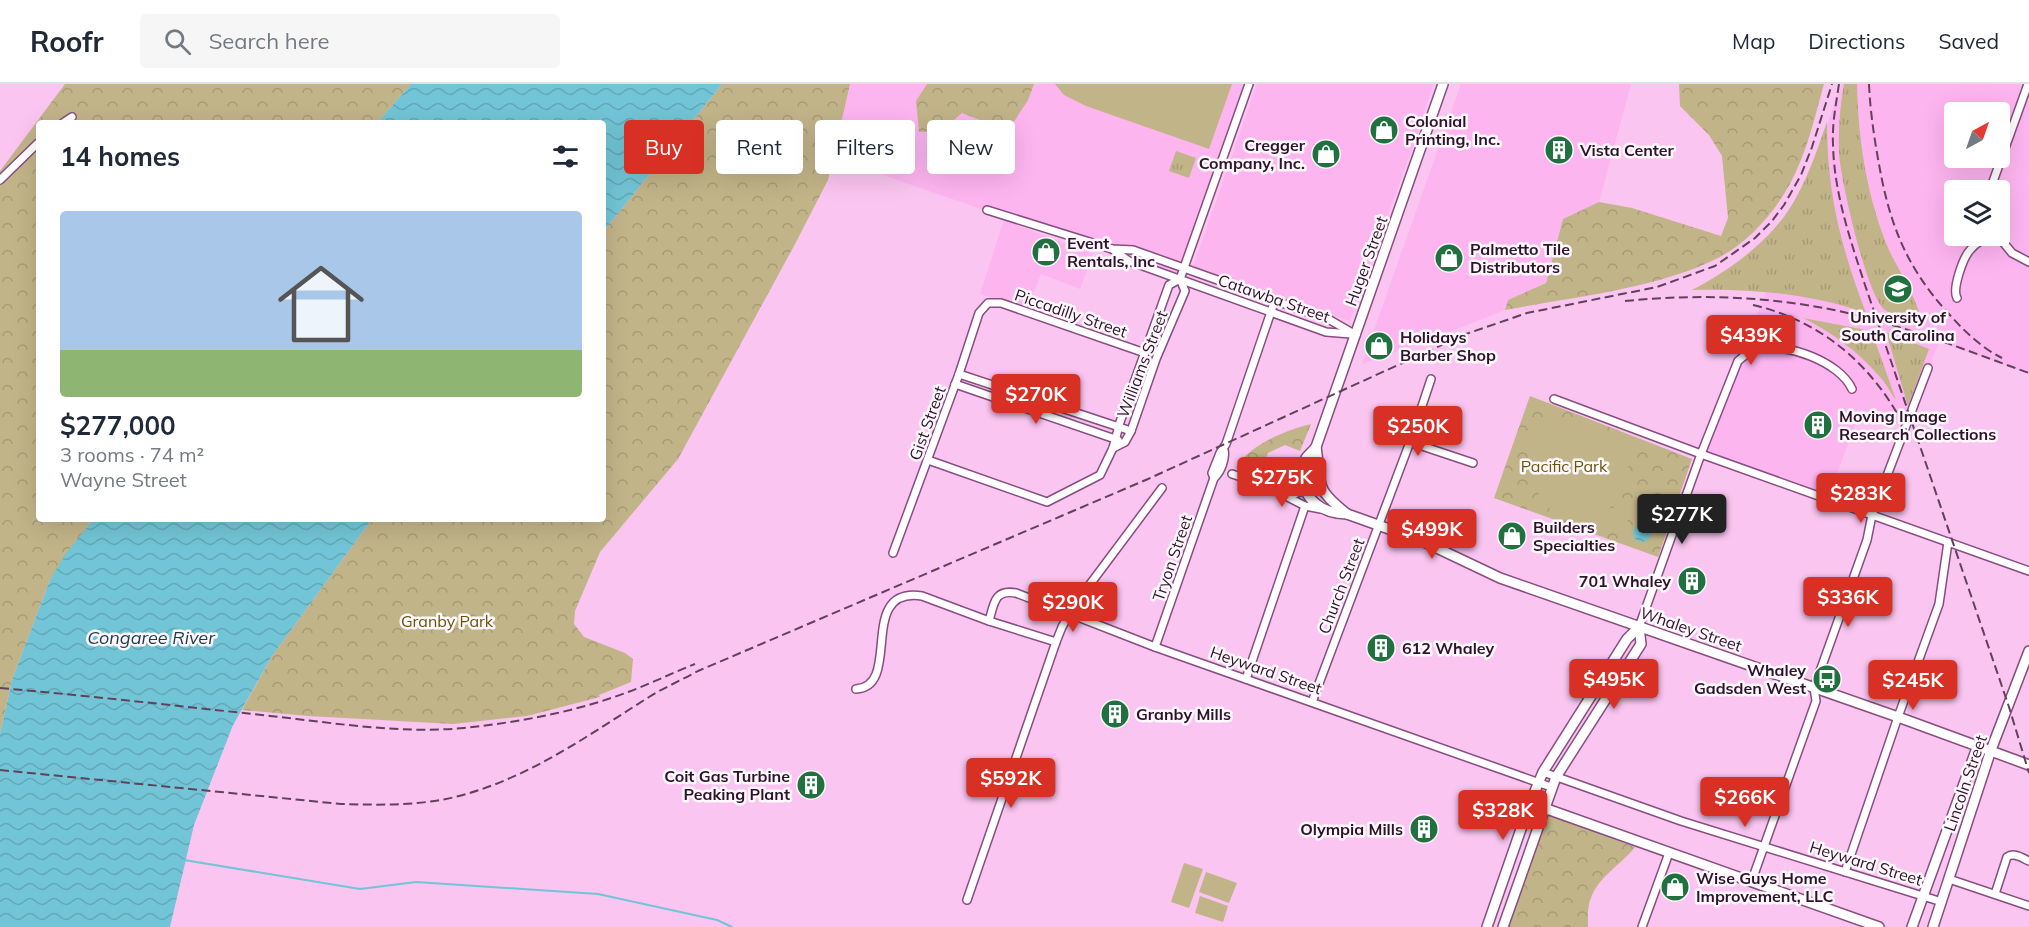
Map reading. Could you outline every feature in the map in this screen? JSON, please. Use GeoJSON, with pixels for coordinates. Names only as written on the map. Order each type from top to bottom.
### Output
{"type":"FeatureCollection","features":[{"type":"Feature","properties":{"kind":"main road","name":"Huger Street"},"geometry":{"type":"LineString","coordinates":[[1316,447],[1443,84]]}},
{"type":"Feature","properties":{"kind":"main road","name":"Whaley Street"},"geometry":{"type":"LineString","coordinates":[[1316,447],[1318,473],[1323,492],[1347,514]]}},
{"type":"Feature","properties":{"kind":"main road"},"geometry":{"type":"LineString","coordinates":[[1316,447],[1306,459],[1303,475],[1305,489],[1314,503],[1324,510]]}},
{"type":"Feature","properties":{"kind":"main road","name":"Whaley Street"},"geometry":{"type":"LineString","coordinates":[[1324,510],[1335,514],[1347,514],[1379,525],[1420,540],[1500,578],[2029,765]]}},
{"type":"Feature","properties":{"kind":"main road"},"geometry":{"type":"LineString","coordinates":[[1487,927],[1543,772],[1627,639],[1639,627]]}},
{"type":"Feature","properties":{"kind":"main road"},"geometry":{"type":"LineString","coordinates":[[1503,927],[1551,787],[1641,644],[1639,627]]}},
{"type":"Feature","properties":{"kind":"main road","name":"Lincoln Street"},"geometry":{"type":"LineString","coordinates":[[1936,925],[1991,750],[2029,651]]}},
{"type":"Feature","properties":{"kind":"main road","name":"Lincoln Street"},"geometry":{"type":"LineString","coordinates":[[1912,927],[1978,746]]}},
{"type":"Feature","properties":{"kind":"main road"},"geometry":{"type":"LineString","coordinates":[[1530,803],[1880,927]]}},
{"type":"Feature","properties":{"kind":"street","name":"Williams Street"},"geometry":{"type":"LineString","coordinates":[[1113,447],[1169,285],[1179,279],[1249,84]]}},
{"type":"Feature","properties":{"kind":"street"},"geometry":{"type":"LineString","coordinates":[[1994,180],[2028,84]]}},
{"type":"Feature","properties":{"kind":"street"},"geometry":{"type":"LineString","coordinates":[[68,120],[72,117]]}},
{"type":"Feature","properties":{"kind":"street"},"geometry":{"type":"LineString","coordinates":[[0,180],[36,145]]}},
{"type":"Feature","properties":{"kind":"street","name":"Catawba Street"},"geometry":{"type":"LineString","coordinates":[[987,210],[1112,249],[1133,250],[1330,320],[1356,335]]}},
{"type":"Feature","properties":{"kind":"street"},"geometry":{"type":"LineString","coordinates":[[1957,298],[1954,290],[1965,257],[1974,246]]}},
{"type":"Feature","properties":{"kind":"street"},"geometry":{"type":"LineString","coordinates":[[2006,246],[2012,253],[2029,262]]}},
{"type":"Feature","properties":{"kind":"street","name":"Catawba Street"},"geometry":{"type":"LineString","coordinates":[[1112,249],[1129,261],[1270,313],[1326,332],[1356,335]]}},
{"type":"Feature","properties":{"kind":"street","name":"Williams Street"},"geometry":{"type":"LineString","coordinates":[[1113,447],[1125,442],[1131,431],[1156,359],[1185,291],[1179,279]]}},
{"type":"Feature","properties":{"kind":"street","name":"Tryon Street"},"geometry":{"type":"LineString","coordinates":[[1155,647],[1214,478],[1212,473],[1220,453],[1224,450],[1275,300]]}},
{"type":"Feature","properties":{"kind":"street","name":"Piccadilly Street"},"geometry":{"type":"LineString","coordinates":[[988,303],[1001,303],[1145,353]]}},
{"type":"Feature","properties":{"kind":"street","name":"Gist Street"},"geometry":{"type":"LineString","coordinates":[[893,554],[956,384],[979,313],[988,303]]}},
{"type":"Feature","properties":{"kind":"street"},"geometry":{"type":"LineString","coordinates":[[1639,627],[1701,454],[1738,361],[1747,353],[1758,349],[1779,347],[1826,363],[1840,372],[1852,388]]}},
{"type":"Feature","properties":{"kind":"street"},"geometry":{"type":"LineString","coordinates":[[1752,880],[1816,700],[1814,688],[1867,540],[1872,515],[1929,368]]}},
{"type":"Feature","properties":{"kind":"street"},"geometry":{"type":"LineString","coordinates":[[959,374],[1131,431]]}},
{"type":"Feature","properties":{"kind":"street","name":"Church Street"},"geometry":{"type":"LineString","coordinates":[[1312,702],[1410,442],[1431,379]]}},
{"type":"Feature","properties":{"kind":"street"},"geometry":{"type":"LineString","coordinates":[[956,384],[1125,442]]}},
{"type":"Feature","properties":{"kind":"street"},"geometry":{"type":"LineString","coordinates":[[1554,399],[2029,571]]}},
{"type":"Feature","properties":{"kind":"street"},"geometry":{"type":"LineString","coordinates":[[1410,442],[1473,463]]}},
{"type":"Feature","properties":{"kind":"street"},"geometry":{"type":"LineString","coordinates":[[928,460],[1047,502],[1100,475],[1113,447]]}},
{"type":"Feature","properties":{"kind":"street"},"geometry":{"type":"LineString","coordinates":[[1286,496],[1305,489],[1318,473]]}},
{"type":"Feature","properties":{"kind":"street","name":"Whaley Street"},"geometry":{"type":"LineString","coordinates":[[1232,474],[1278,489],[1305,506],[1324,510]]}},
{"type":"Feature","properties":{"kind":"street"},"geometry":{"type":"LineString","coordinates":[[1278,489],[1291,488],[1303,475]]}},
{"type":"Feature","properties":{"kind":"street"},"geometry":{"type":"LineString","coordinates":[[967,900],[1056,642],[1069,613],[1162,489]]}},
{"type":"Feature","properties":{"kind":"street"},"geometry":{"type":"LineString","coordinates":[[1246,679],[1305,506]]}},
{"type":"Feature","properties":{"kind":"street"},"geometry":{"type":"LineString","coordinates":[[1845,872],[1939,604],[1948,542]]}},
{"type":"Feature","properties":{"kind":"street","name":"Heyward Street"},"geometry":{"type":"LineString","coordinates":[[989,621],[995,601],[1000,594],[1006,592],[1035,600],[1155,647],[1551,787]]}},
{"type":"Feature","properties":{"kind":"street"},"geometry":{"type":"LineString","coordinates":[[856,689],[865,689],[877,675],[882,632],[893,601],[911,594],[1056,642]]}},
{"type":"Feature","properties":{"kind":"street","name":"Heyward Street"},"geometry":{"type":"LineString","coordinates":[[1543,772],[1681,821],[1942,902]]}},
{"type":"Feature","properties":{"kind":"street"},"geometry":{"type":"LineString","coordinates":[[1642,927],[1669,853]]}},
{"type":"Feature","properties":{"kind":"street"},"geometry":{"type":"LineString","coordinates":[[1995,894],[2007,857],[2016,855],[2029,861]]}},
{"type":"Feature","properties":{"kind":"street"},"geometry":{"type":"LineString","coordinates":[[1949,879],[2029,906]]}},
{"type":"Feature","properties":{"kind":"shaded area"},"geometry":{"type":"Polygon","coordinates":[[[807,84],[1249,84],[1181,279],[880,174],[915,174],[915,120],[815,120],[815,122],[792,107],[807,84]]]}},
{"type":"Feature","properties":{"kind":"shaded area"},"geometry":{"type":"Polygon","coordinates":[[[1257,84],[1433,84],[1350,321],[1273,297],[1193,267],[1257,84]]]}},
{"type":"Feature","properties":{"kind":"shaded area"},"geometry":{"type":"Polygon","coordinates":[[[1461,84],[1631,84],[1599,202],[1563,219],[1546,283],[1508,300],[1505,310],[1362,364],[1461,84]]]}},
{"type":"Feature","properties":{"kind":"shaded area","name":"University of South Carolina"},"geometry":{"type":"Polygon","coordinates":[[[1842,84],[2029,84],[2029,374],[1939,342],[1906,427],[1860,410],[1827,502],[1705,456],[1842,84]]]}},
{"type":"Feature","properties":{"kind":"shaded area"},"geometry":{"type":"Polygon","coordinates":[[[1004,220],[1093,254],[1080,289],[1041,274],[1028,308],[980,294],[1004,220]]]}},
{"type":"Feature","properties":{"kind":"green space"},"geometry":{"type":"Polygon","coordinates":[[[65,84],[411,84],[380,120],[38,120],[65,84]]]}},
{"type":"Feature","properties":{"kind":"green space","name":"Granby Park"},"geometry":{"type":"Polygon","coordinates":[[[722,84],[850,84],[842,120],[815,120],[815,174],[829,174],[794,246],[678,459],[600,552],[575,611],[574,624],[584,637],[625,653],[633,659],[631,682],[599,695],[600,697],[527,716],[453,724],[242,710],[272,656],[370,522],[606,522],[606,228],[650,174],[704,174],[704,120],[693,120],[722,84]]]}},
{"type":"Feature","properties":{"kind":"green space"},"geometry":{"type":"Polygon","coordinates":[[[927,84],[1034,84],[1028,100],[1015,120],[980,120],[962,113],[954,120],[927,120],[927,132],[919,132],[916,101],[927,84]]]}},
{"type":"Feature","properties":{"kind":"green space"},"geometry":{"type":"Polygon","coordinates":[[[1055,84],[1232,84],[1209,149],[1086,106],[1064,95],[1055,84]]]}},
{"type":"Feature","properties":{"kind":"green space"},"geometry":{"type":"Polygon","coordinates":[[[1679,84],[1824,84],[1802,157],[1792,181],[1766,219],[1731,250],[1694,269],[1614,291],[1505,310],[1508,300],[1546,283],[1563,219],[1599,202],[1632,208],[1721,236],[1728,218],[1722,156],[1709,135],[1680,106],[1679,84]]]}},
{"type":"Feature","properties":{"kind":"green space"},"geometry":{"type":"Polygon","coordinates":[[[1844,84],[1857,84],[1859,126],[1869,189],[1889,250],[1919,312],[1912,317],[1885,310],[1870,284],[1863,261],[1849,210],[1839,153],[1844,84]]]}},
{"type":"Feature","properties":{"kind":"green space"},"geometry":{"type":"Polygon","coordinates":[[[1827,122],[1830,173],[1837,220],[1849,265],[1866,313],[1824,301],[1758,291],[1692,290],[1745,256],[1779,223],[1805,179],[1827,122]]]}},
{"type":"Feature","properties":{"kind":"green space"},"geometry":{"type":"Polygon","coordinates":[[[36,123],[36,522],[92,522],[50,580],[12,680],[0,734],[0,171],[36,123]]]}},
{"type":"Feature","properties":{"kind":"green space"},"geometry":{"type":"Polygon","coordinates":[[[1176,151],[1196,158],[1189,178],[1169,171],[1176,151]]]}},
{"type":"Feature","properties":{"kind":"green space"},"geometry":{"type":"Polygon","coordinates":[[[1803,318],[1861,329],[1873,335],[1896,400],[1881,379],[1853,351],[1834,336],[1803,318]]]}},
{"type":"Feature","properties":{"kind":"green space"},"geometry":{"type":"Polygon","coordinates":[[[1886,332],[1929,349],[1908,406],[1886,332]]]}},
{"type":"Feature","properties":{"kind":"green space","name":"Pacific Park"},"geometry":{"type":"Polygon","coordinates":[[[1530,396],[1692,459],[1658,557],[1494,498],[1530,396]]]}},
{"type":"Feature","properties":{"kind":"green space"},"geometry":{"type":"Polygon","coordinates":[[[1546,413],[1632,440],[1636,449],[1599,533],[1572,523],[1554,513],[1535,486],[1530,460],[1531,448],[1534,435],[1546,413]]]}},
{"type":"Feature","properties":{"kind":"green space"},"geometry":{"type":"Polygon","coordinates":[[[1311,424],[1300,451],[1285,445],[1268,453],[1259,477],[1236,468],[1250,452],[1269,440],[1311,424]]]}},
{"type":"Feature","properties":{"kind":"green space"},"geometry":{"type":"Polygon","coordinates":[[[1617,500],[1634,507],[1621,535],[1605,527],[1617,500]]]}},
{"type":"Feature","properties":{"kind":"green space"},"geometry":{"type":"Polygon","coordinates":[[[1549,815],[1635,847],[1594,890],[1589,905],[1588,927],[1507,927],[1546,816],[1549,815]]]}},
{"type":"Feature","properties":{"kind":"green space"},"geometry":{"type":"Polygon","coordinates":[[[1184,863],[1203,869],[1189,908],[1171,902],[1184,863]]]}},
{"type":"Feature","properties":{"kind":"green space"},"geometry":{"type":"Polygon","coordinates":[[[1206,872],[1237,883],[1229,903],[1199,892],[1206,872]]]}},
{"type":"Feature","properties":{"kind":"green space"},"geometry":{"type":"Polygon","coordinates":[[[1200,896],[1228,906],[1223,922],[1195,913],[1200,896]]]}},
{"type":"Feature","properties":{"kind":"water"},"geometry":{"type":"Polygon","coordinates":[[[411,84],[722,84],[693,120],[624,120],[624,174],[650,174],[606,228],[606,120],[380,120],[411,84]]]}},
{"type":"Feature","properties":{"kind":"water","name":"Congaree River"},"geometry":{"type":"Polygon","coordinates":[[[92,522],[370,522],[272,656],[233,725],[194,825],[170,927],[0,927],[0,734],[12,680],[50,580],[66,553],[92,522]]]}},
{"type":"Feature","properties":{"kind":"water"},"geometry":{"type":"Polygon","coordinates":[[[1638,524],[1646,524],[1651,529],[1649,540],[1638,542],[1633,537],[1633,529],[1638,524]]]}},
{"type":"Feature","properties":{"kind":"waterway"},"geometry":{"type":"LineString","coordinates":[[184,860],[360,889],[416,882],[598,894],[717,920],[732,927]]}},
{"type":"Feature","properties":{"kind":"railway"},"geometry":{"type":"LineString","coordinates":[[0,770],[341,804],[384,805],[426,802],[482,789],[556,755],[655,693],[698,671],[1148,479],[1466,334],[1527,313],[1657,287],[1715,266],[1755,238],[1784,205],[1801,175],[1832,84]]}},
{"type":"Feature","properties":{"kind":"railway"},"geometry":{"type":"LineString","coordinates":[[1839,84],[1833,129],[1834,162],[1849,233],[2009,707],[2029,773]]}},
{"type":"Feature","properties":{"kind":"railway"},"geometry":{"type":"LineString","coordinates":[[1869,84],[1881,177],[1892,220],[1900,240],[1920,277],[1933,295],[1967,333],[2002,358]]}},
{"type":"Feature","properties":{"kind":"railway"},"geometry":{"type":"LineString","coordinates":[[1625,301],[1704,297],[1756,299],[1808,305],[1908,330],[2029,373]]}},
{"type":"Feature","properties":{"kind":"railway"},"geometry":{"type":"LineString","coordinates":[[1753,305],[1805,324],[1848,353],[1884,393],[1911,440]]}},
{"type":"Feature","properties":{"kind":"railway"},"geometry":{"type":"LineString","coordinates":[[0,688],[367,727],[416,730],[506,723],[568,711],[628,692],[695,664]]}},
{"type":"Feature","properties":{"kind":"place","name":"Colonial Printing, Inc."},"geometry":{"type":"Point","coordinates":[1384,130]}},
{"type":"Feature","properties":{"kind":"place","name":"Vista Center"},"geometry":{"type":"Point","coordinates":[1559,150]}},
{"type":"Feature","properties":{"kind":"place","name":"Cregger Company, Inc."},"geometry":{"type":"Point","coordinates":[1326,154]}},
{"type":"Feature","properties":{"kind":"place","name":"Event Rentals, Inc"},"geometry":{"type":"Point","coordinates":[1046,252]}},
{"type":"Feature","properties":{"kind":"place","name":"Palmetto Tile Distributors"},"geometry":{"type":"Point","coordinates":[1449,258]}},
{"type":"Feature","properties":{"kind":"place","name":"University of South Carolina"},"geometry":{"type":"Point","coordinates":[1898,289]}},
{"type":"Feature","properties":{"kind":"place","name":"Holidays Barber Shop"},"geometry":{"type":"Point","coordinates":[1379,346]}},
{"type":"Feature","properties":{"kind":"place","name":"Moving Image Research Collections"},"geometry":{"type":"Point","coordinates":[1818,425]}},
{"type":"Feature","properties":{"kind":"place","name":"Builders Specialties"},"geometry":{"type":"Point","coordinates":[1512,536]}},
{"type":"Feature","properties":{"kind":"place","name":"701 Whaley"},"geometry":{"type":"Point","coordinates":[1692,581]}},
{"type":"Feature","properties":{"kind":"place","name":"612 Whaley"},"geometry":{"type":"Point","coordinates":[1381,648]}},
{"type":"Feature","properties":{"kind":"place","name":"Whaley Gadsden West"},"geometry":{"type":"Point","coordinates":[1827,679]}},
{"type":"Feature","properties":{"kind":"place","name":"Granby Mills"},"geometry":{"type":"Point","coordinates":[1115,714]}},
{"type":"Feature","properties":{"kind":"place","name":"Coit Gas Turbine Peaking Plant"},"geometry":{"type":"Point","coordinates":[811,785]}},
{"type":"Feature","properties":{"kind":"place","name":"Olympia Mills"},"geometry":{"type":"Point","coordinates":[1424,829]}},
{"type":"Feature","properties":{"kind":"place","name":"Wise Guys Home Improvement, LLC"},"geometry":{"type":"Point","coordinates":[1675,887]}}]}
